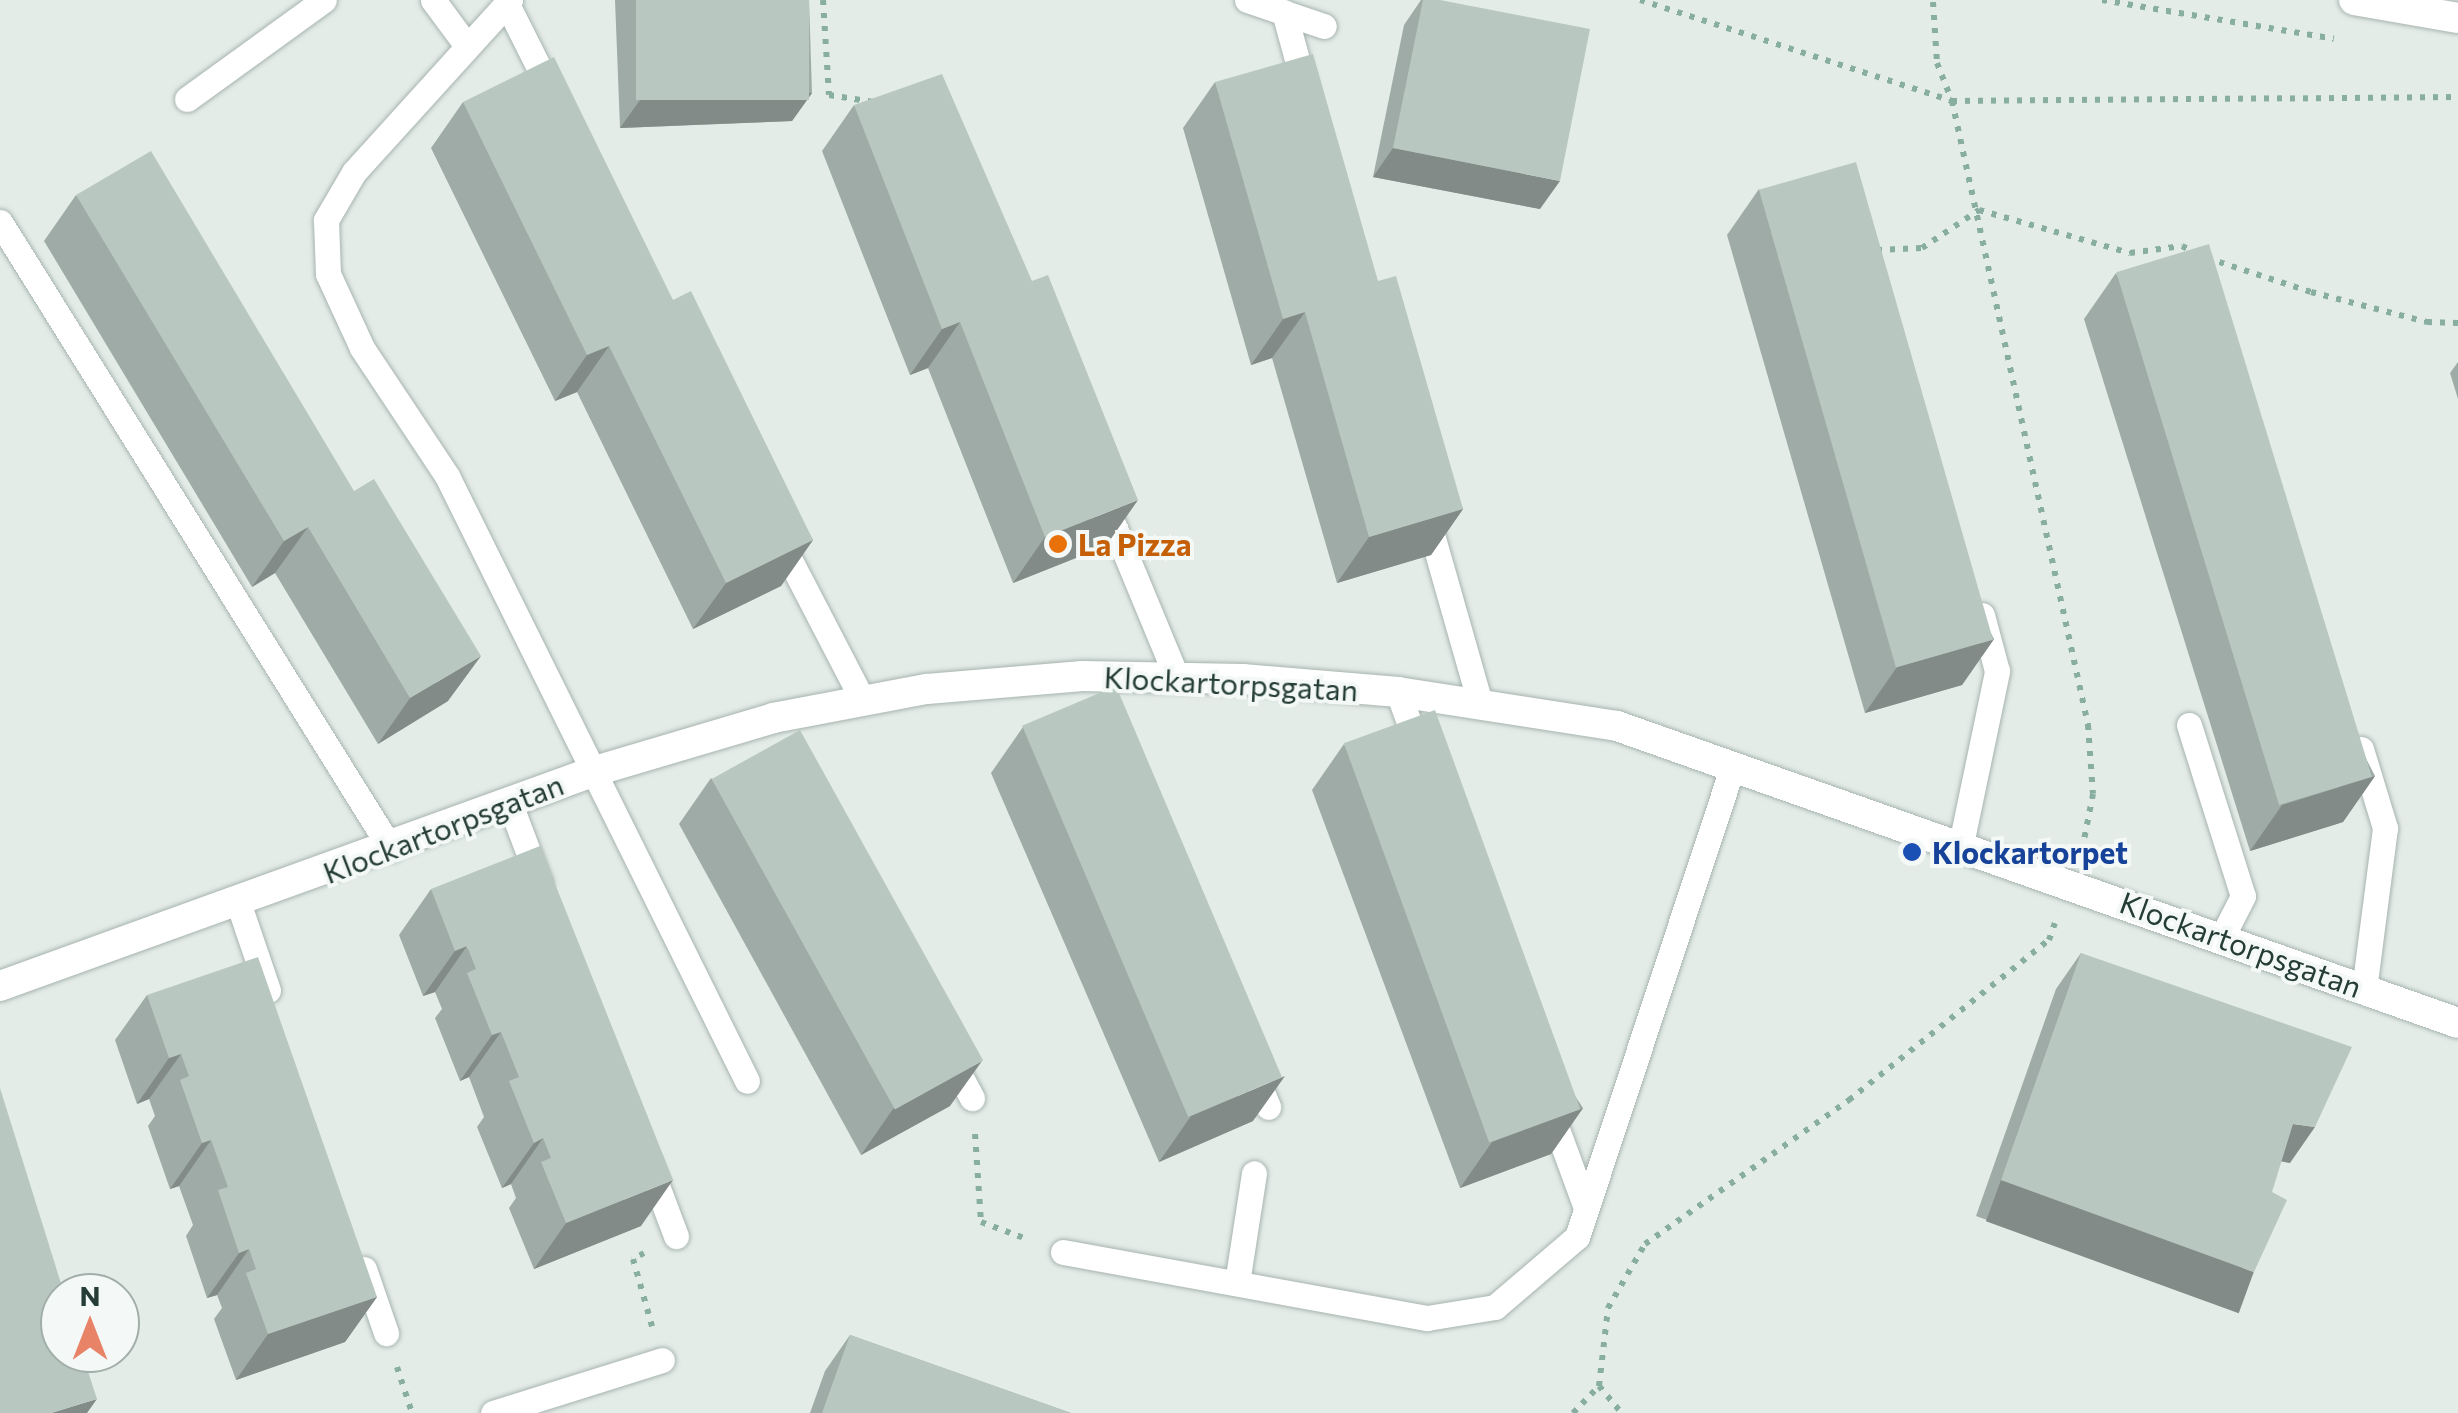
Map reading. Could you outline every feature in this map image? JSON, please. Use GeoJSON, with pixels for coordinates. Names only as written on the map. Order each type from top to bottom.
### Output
{"type":"FeatureCollection","features":[{"type":"Feature","properties":{"kind":"street"},"geometry":{"type":"LineString","coordinates":[[2354,0],[2458,18]]}},
{"type":"Feature","properties":{"kind":"street","name":"Klockartorpsgatan"},"geometry":{"type":"LineString","coordinates":[[0,986],[239,905],[598,770],[778,727],[862,702],[1082,676],[1398,692],[1617,726],[2070,881],[2458,1023]]}},
{"type":"Feature","properties":{"kind":"lane"},"geometry":{"type":"LineString","coordinates":[[187,99],[324,0]]}},
{"type":"Feature","properties":{"kind":"lane"},"geometry":{"type":"LineString","coordinates":[[433,0],[467,46]]}},
{"type":"Feature","properties":{"kind":"lane"},"geometry":{"type":"LineString","coordinates":[[1247,0],[1324,26]]}},
{"type":"Feature","properties":{"kind":"lane"},"geometry":{"type":"LineString","coordinates":[[568,125],[508,1],[354,172],[326,220],[328,274],[362,348],[447,476],[598,770],[747,1081]]}},
{"type":"Feature","properties":{"kind":"lane"},"geometry":{"type":"LineString","coordinates":[[1284,12],[1311,108]]}},
{"type":"Feature","properties":{"kind":"lane"},"geometry":{"type":"LineString","coordinates":[[0,222],[392,848]]}},
{"type":"Feature","properties":{"kind":"lane"},"geometry":{"type":"LineString","coordinates":[[1094,478],[1176,678]]}},
{"type":"Feature","properties":{"kind":"lane"},"geometry":{"type":"LineString","coordinates":[[1420,492],[1480,703]]}},
{"type":"Feature","properties":{"kind":"lane"},"geometry":{"type":"LineString","coordinates":[[764,509],[862,702]]}},
{"type":"Feature","properties":{"kind":"lane"},"geometry":{"type":"LineString","coordinates":[[1961,844],[1998,671],[1976,594]]}},
{"type":"Feature","properties":{"kind":"lane"},"geometry":{"type":"LineString","coordinates":[[1082,676],[1098,712]]}},
{"type":"Feature","properties":{"kind":"lane"},"geometry":{"type":"LineString","coordinates":[[1398,692],[1432,784]]}},
{"type":"Feature","properties":{"kind":"lane"},"geometry":{"type":"LineString","coordinates":[[2351,715],[2385,828],[2364,990]]}},
{"type":"Feature","properties":{"kind":"lane"},"geometry":{"type":"LineString","coordinates":[[2189,725],[2243,896],[2222,936]]}},
{"type":"Feature","properties":{"kind":"lane"},"geometry":{"type":"LineString","coordinates":[[1063,1252],[1427,1318],[1495,1307],[1577,1237],[1733,766]]}},
{"type":"Feature","properties":{"kind":"lane"},"geometry":{"type":"LineString","coordinates":[[510,804],[551,912]]}},
{"type":"Feature","properties":{"kind":"lane"},"geometry":{"type":"LineString","coordinates":[[239,905],[277,1016]]}},
{"type":"Feature","properties":{"kind":"lane"},"geometry":{"type":"LineString","coordinates":[[936,1029],[972,1098]]}},
{"type":"Feature","properties":{"kind":"lane"},"geometry":{"type":"LineString","coordinates":[[1245,1054],[1268,1108]]}},
{"type":"Feature","properties":{"kind":"lane"},"geometry":{"type":"LineString","coordinates":[[1539,1079],[1586,1208]]}},
{"type":"Feature","properties":{"kind":"lane"},"geometry":{"type":"LineString","coordinates":[[642,1146],[676,1236]]}},
{"type":"Feature","properties":{"kind":"lane"},"geometry":{"type":"LineString","coordinates":[[1237,1284],[1254,1172]]}},
{"type":"Feature","properties":{"kind":"lane"},"geometry":{"type":"LineString","coordinates":[[354,1240],[386,1333]]}},
{"type":"Feature","properties":{"kind":"lane"},"geometry":{"type":"LineString","coordinates":[[493,1413],[662,1360]]}},
{"type":"Feature","properties":{"kind":"path"},"geometry":{"type":"LineString","coordinates":[[823,0],[828,95],[886,104]]}},
{"type":"Feature","properties":{"kind":"path"},"geometry":{"type":"LineString","coordinates":[[1640,0],[1952,101],[2458,97]]}},
{"type":"Feature","properties":{"kind":"path"},"geometry":{"type":"LineString","coordinates":[[2102,0],[2346,41]]}},
{"type":"Feature","properties":{"kind":"path"},"geometry":{"type":"LineString","coordinates":[[1573,1413],[1599,1386],[1608,1308],[1644,1244],[1849,1100],[2049,940],[2086,837],[2092,748],[1979,210],[1952,101],[1937,63],[1933,2]]}},
{"type":"Feature","properties":{"kind":"path"},"geometry":{"type":"LineString","coordinates":[[1876,250],[1922,248],[1979,210],[2130,253],[2182,246],[2311,292],[2427,322],[2458,323]]}},
{"type":"Feature","properties":{"kind":"path"},"geometry":{"type":"LineString","coordinates":[[972,1098],[981,1222],[1063,1252]]}},
{"type":"Feature","properties":{"kind":"path"},"geometry":{"type":"LineString","coordinates":[[662,1360],[633,1259],[676,1236]]}},
{"type":"Feature","properties":{"kind":"path"},"geometry":{"type":"LineString","coordinates":[[1599,1386],[1622,1413]]}},
{"type":"Feature","properties":{"kind":"building"},"geometry":{"type":"Polygon","coordinates":[[[636,0],[809,0],[809,100],[636,100],[636,0]]]}},
{"type":"Feature","properties":{"kind":"building"},"geometry":{"type":"Polygon","coordinates":[[[1423,0],[1590,29],[1560,181],[1393,148],[1423,0]]]}},
{"type":"Feature","properties":{"kind":"building"},"geometry":{"type":"Polygon","coordinates":[[[1313,54],[1378,281],[1396,276],[1463,509],[1369,537],[1305,312],[1283,319],[1215,82],[1313,54]]]}},
{"type":"Feature","properties":{"kind":"building"},"geometry":{"type":"Polygon","coordinates":[[[554,57],[673,300],[691,291],[813,540],[726,583],[609,346],[587,355],[463,102],[554,57]]]}},
{"type":"Feature","properties":{"kind":"building"},"geometry":{"type":"Polygon","coordinates":[[[942,74],[1032,281],[1048,275],[1138,500],[1045,537],[960,322],[942,329],[854,105],[942,74]]]}},
{"type":"Feature","properties":{"kind":"building"},"geometry":{"type":"Polygon","coordinates":[[[151,151],[354,491],[374,479],[481,656],[410,698],[308,527],[284,541],[76,195],[151,151]]]}},
{"type":"Feature","properties":{"kind":"building"},"geometry":{"type":"Polygon","coordinates":[[[1856,162],[1993,640],[1896,668],[1759,190],[1856,162]]]}},
{"type":"Feature","properties":{"kind":"building"},"geometry":{"type":"Polygon","coordinates":[[[2209,244],[2372,777],[2279,805],[2116,272],[2209,244]]]}},
{"type":"Feature","properties":{"kind":"building"},"geometry":{"type":"Polygon","coordinates":[[[1116,686],[1282,1077],[1188,1117],[1022,726],[1116,686]]]}},
{"type":"Feature","properties":{"kind":"building"},"geometry":{"type":"Polygon","coordinates":[[[1435,710],[1580,1109],[1489,1143],[1344,743],[1435,710]]]}},
{"type":"Feature","properties":{"kind":"building"},"geometry":{"type":"Polygon","coordinates":[[[800,730],[983,1061],[895,1110],[712,779],[800,730]]]}},
{"type":"Feature","properties":{"kind":"building"},"geometry":{"type":"Polygon","coordinates":[[[540,846],[673,1180],[566,1223],[541,1162],[551,1158],[543,1138],[534,1143],[509,1081],[519,1077],[501,1032],[492,1035],[467,973],[476,969],[467,946],[455,951],[431,889],[540,846]]]}},
{"type":"Feature","properties":{"kind":"building"},"geometry":{"type":"Polygon","coordinates":[[[2081,953],[2352,1047],[2315,1127],[2293,1124],[2272,1192],[2287,1200],[2254,1272],[2001,1180],[2081,953]]]}},
{"type":"Feature","properties":{"kind":"building"},"geometry":{"type":"Polygon","coordinates":[[[258,957],[377,1297],[268,1334],[246,1273],[256,1269],[249,1249],[239,1253],[218,1190],[228,1187],[211,1140],[202,1143],[180,1080],[189,1076],[181,1054],[169,1058],[147,995],[258,957]]]}},
{"type":"Feature","properties":{"kind":"building"},"geometry":{"type":"Polygon","coordinates":[[[0,1088],[58,1273],[40,1273],[40,1373],[89,1373],[97,1399],[51,1413],[0,1413],[0,1088]]]}},
{"type":"Feature","properties":{"kind":"building"},"geometry":{"type":"Polygon","coordinates":[[[850,1335],[1071,1413],[822,1413],[850,1335]]]}},
{"type":"Feature","properties":{"kind":"place","name":"La Pizza"},"geometry":{"type":"Point","coordinates":[1058,544]}},
{"type":"Feature","properties":{"kind":"place","name":"Klockartorpet"},"geometry":{"type":"Point","coordinates":[1912,852]}}]}
